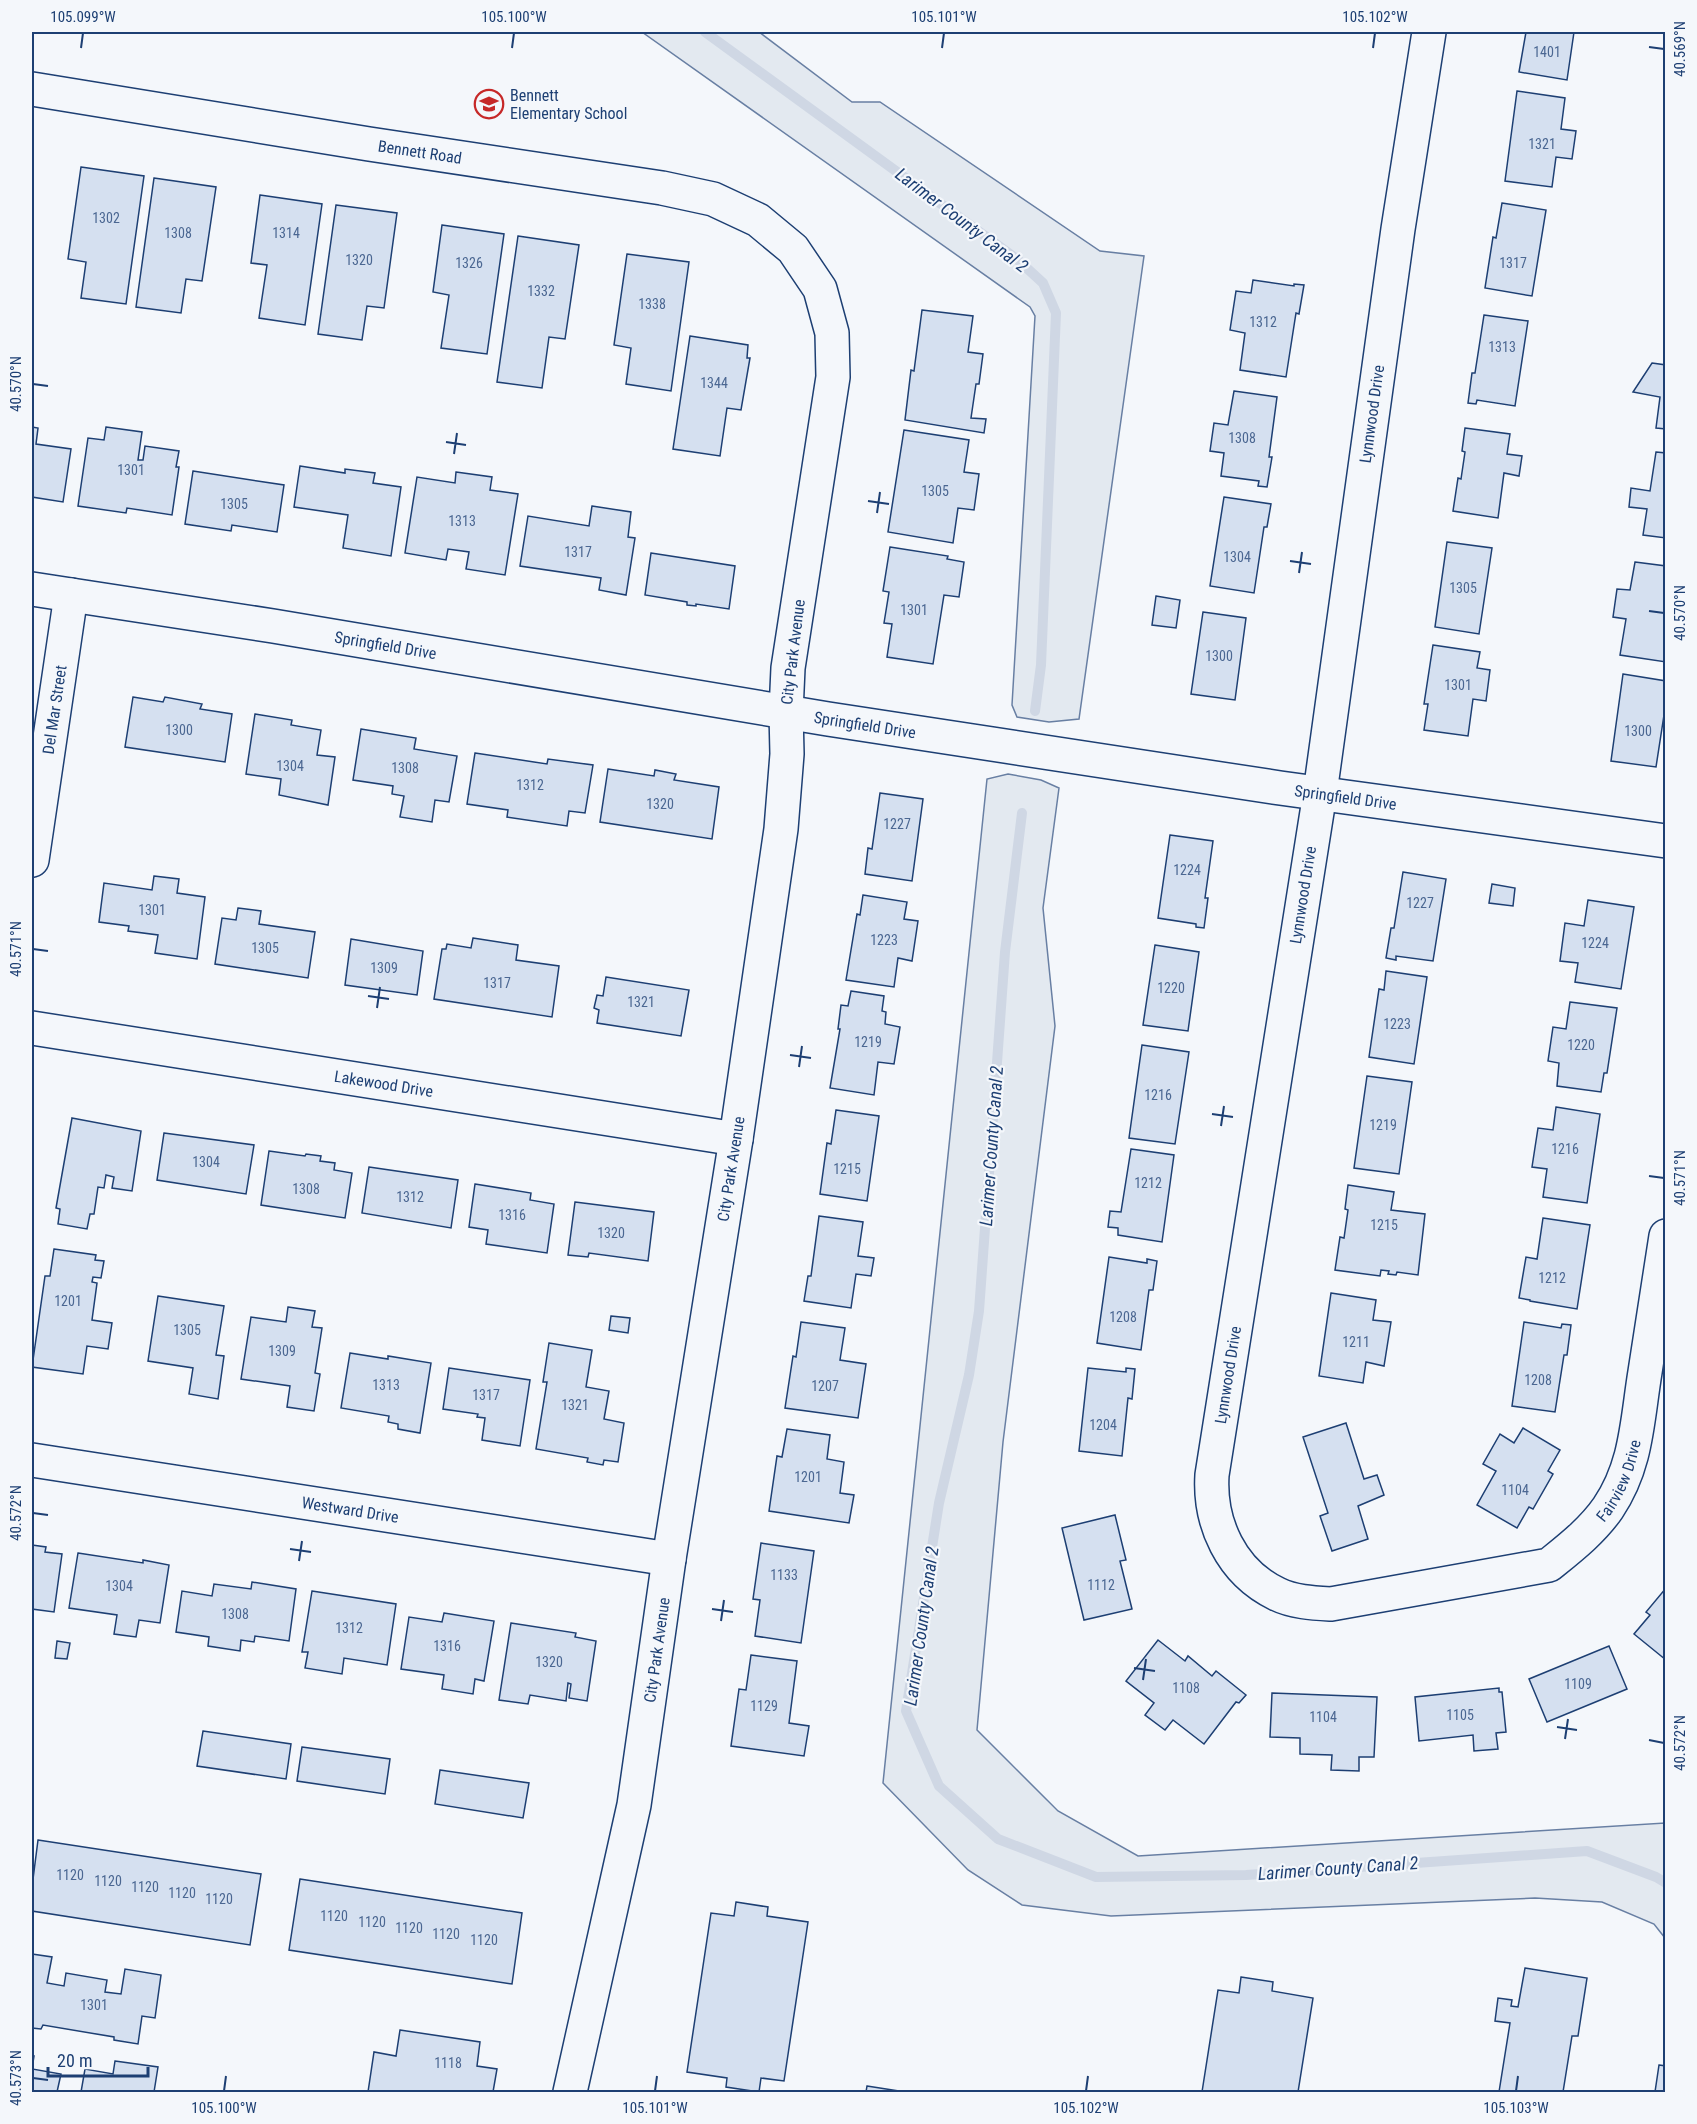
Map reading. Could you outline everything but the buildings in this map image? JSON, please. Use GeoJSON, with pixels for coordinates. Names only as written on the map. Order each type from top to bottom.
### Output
{"type":"FeatureCollection","features":[{"type":"Feature","properties":{"kind":"street","name":"Lynnwood Drive"},"geometry":{"type":"LineString","coordinates":[[1414,1590],[1331,1604],[1307,1603],[1276,1594],[1250,1576],[1229,1552],[1216,1523],[1211,1491],[1320,793],[1398,229],[1429,32]]}},
{"type":"Feature","properties":{"kind":"street","name":"Bennett Road"},"geometry":{"type":"LineString","coordinates":[[32,89],[369,144],[662,188],[713,199],[758,220],[793,249]]}},
{"type":"Feature","properties":{"kind":"street","name":"City Park Avenue"},"geometry":{"type":"LineString","coordinates":[[570,2092],[634,1805],[669,1559],[736,1139],[781,829],[787,754],[788,668],[833,377],[832,333],[820,289],[793,249]]}},
{"type":"Feature","properties":{"kind":"street","name":"Springfield Drive"},"geometry":{"type":"LineString","coordinates":[[32,589],[297,630],[786,712],[1320,793],[1665,841]]}},
{"type":"Feature","properties":{"kind":"street","name":"Del Mar Street"},"geometry":{"type":"LineString","coordinates":[[32,860],[71,595]]}},
{"type":"Feature","properties":{"kind":"street","name":"Lakewood Drive"},"geometry":{"type":"LineString","coordinates":[[32,1028],[736,1139]]}},
{"type":"Feature","properties":{"kind":"street","name":"Fairview Drive"},"geometry":{"type":"LineString","coordinates":[[1414,1590],[1549,1565],[1576,1544],[1607,1508],[1624,1478],[1636,1439],[1665,1236]]}},
{"type":"Feature","properties":{"kind":"street","name":"Westward Drive"},"geometry":{"type":"LineString","coordinates":[[32,1460],[669,1559]]}},
{"type":"Feature","properties":{"kind":"shaded area"},"geometry":{"type":"Polygon","coordinates":[[[642,32],[759,32],[852,102],[880,102],[1100,251],[1144,256],[1079,719],[1049,722],[1017,717],[1012,705],[1035,316],[1030,307],[642,32]]]}},
{"type":"Feature","properties":{"kind":"shaded area"},"geometry":{"type":"Polygon","coordinates":[[[1008,774],[1041,780],[1059,788],[1043,908],[1055,1026],[1003,1442],[977,1730],[1058,1811],[1138,1856],[1665,1823],[1665,1938],[1654,1924],[1602,1902],[1535,1898],[1111,1916],[1022,1905],[968,1870],[883,1783],[987,779],[1008,774]]]}},
{"type":"Feature","properties":{"kind":"waterway","name":"Larimer County Canal 2"},"geometry":{"type":"LineString","coordinates":[[705,32],[1018,260],[1043,283],[1056,313],[1041,665],[1035,711]]}},
{"type":"Feature","properties":{"kind":"waterway","name":"Larimer County Canal 2"},"geometry":{"type":"LineString","coordinates":[[1022,813],[1005,952],[979,1311],[969,1375],[939,1503],[906,1711],[939,1786],[998,1839],[1096,1877],[1246,1875],[1587,1851],[1656,1877],[1666,1883]]}},
{"type":"Feature","properties":{"kind":"place","name":"Bennett Elementary School"},"geometry":{"type":"Point","coordinates":[489,104]}}]}
